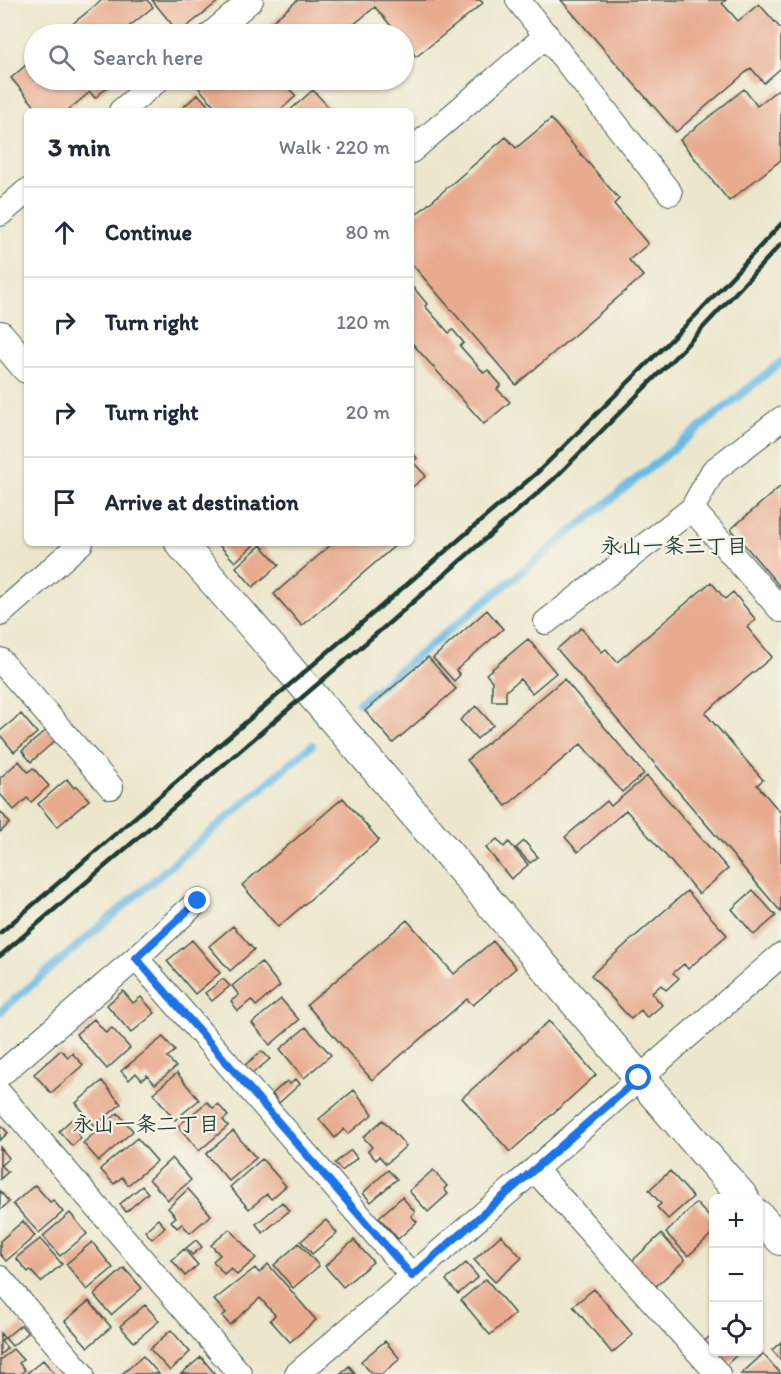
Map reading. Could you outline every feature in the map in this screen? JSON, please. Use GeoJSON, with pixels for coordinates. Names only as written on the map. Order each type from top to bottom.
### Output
{"type":"FeatureCollection","features":[{"type":"Feature","properties":{"kind":"street"},"geometry":{"type":"LineString","coordinates":[[223,24],[251,0]]}},
{"type":"Feature","properties":{"kind":"street"},"geometry":{"type":"LineString","coordinates":[[518,0],[670,193]]}},
{"type":"Feature","properties":{"kind":"street"},"geometry":{"type":"LineString","coordinates":[[414,148],[546,35]]}},
{"type":"Feature","properties":{"kind":"street"},"geometry":{"type":"LineString","coordinates":[[125,108],[146,90]]}},
{"type":"Feature","properties":{"kind":"street"},"geometry":{"type":"LineString","coordinates":[[0,214],[24,194]]}},
{"type":"Feature","properties":{"kind":"street"},"geometry":{"type":"LineString","coordinates":[[0,336],[24,364]]}},
{"type":"Feature","properties":{"kind":"street"},"geometry":{"type":"LineString","coordinates":[[546,622],[692,509],[713,471],[781,419]]}},
{"type":"Feature","properties":{"kind":"street"},"geometry":{"type":"LineString","coordinates":[[692,509],[781,610]]}},
{"type":"Feature","properties":{"kind":"street"},"geometry":{"type":"LineString","coordinates":[[0,614],[78,546]]}},
{"type":"Feature","properties":{"kind":"street"},"geometry":{"type":"LineString","coordinates":[[183,546],[309,689],[639,1078],[740,1194]]}},
{"type":"Feature","properties":{"kind":"street"},"geometry":{"type":"LineString","coordinates":[[0,660],[111,787]]}},
{"type":"Feature","properties":{"kind":"street"},"geometry":{"type":"LineString","coordinates":[[0,1075],[136,958],[198,901]]}},
{"type":"Feature","properties":{"kind":"street"},"geometry":{"type":"LineString","coordinates":[[297,1374],[781,955]]}},
{"type":"Feature","properties":{"kind":"street"},"geometry":{"type":"LineString","coordinates":[[136,958],[412,1276]]}},
{"type":"Feature","properties":{"kind":"street"},"geometry":{"type":"LineString","coordinates":[[0,1094],[240,1374]]}},
{"type":"Feature","properties":{"kind":"street"},"geometry":{"type":"LineString","coordinates":[[535,1170],[718,1374]]}},
{"type":"Feature","properties":{"kind":"street"},"geometry":{"type":"LineString","coordinates":[[763,1220],[781,1240]]}},
{"type":"Feature","properties":{"kind":"street"},"geometry":{"type":"LineString","coordinates":[[0,1278],[82,1374]]}},
{"type":"Feature","properties":{"kind":"building"},"geometry":{"type":"Polygon","coordinates":[[[102,0],[147,0],[153,7],[132,24],[72,24],[102,0]]]}},
{"type":"Feature","properties":{"kind":"building"},"geometry":{"type":"Polygon","coordinates":[[[152,0],[220,0],[190,24],[172,24],[152,0]]]}},
{"type":"Feature","properties":{"kind":"building"},"geometry":{"type":"Polygon","coordinates":[[[298,0],[480,0],[483,3],[416,57],[414,54],[414,24],[389,24],[375,7],[354,24],[269,24],[298,0]]]}},
{"type":"Feature","properties":{"kind":"building"},"geometry":{"type":"Polygon","coordinates":[[[561,0],[726,0],[722,3],[738,21],[759,4],[781,29],[781,68],[764,83],[751,68],[676,132],[561,0]]]}},
{"type":"Feature","properties":{"kind":"building"},"geometry":{"type":"Polygon","coordinates":[[[24,67],[24,90],[104,90],[95,98],[90,92],[71,108],[36,108],[11,78],[24,67]]]}},
{"type":"Feature","properties":{"kind":"building"},"geometry":{"type":"Polygon","coordinates":[[[781,87],[781,160],[729,201],[680,140],[744,89],[757,106],[781,87]]]}},
{"type":"Feature","properties":{"kind":"building"},"geometry":{"type":"Polygon","coordinates":[[[201,90],[290,90],[296,96],[282,108],[216,108],[201,90]]]}},
{"type":"Feature","properties":{"kind":"building"},"geometry":{"type":"Polygon","coordinates":[[[313,90],[329,108],[292,108],[313,90]]]}},
{"type":"Feature","properties":{"kind":"building"},"geometry":{"type":"Polygon","coordinates":[[[198,94],[210,108],[182,108],[198,94]]]}},
{"type":"Feature","properties":{"kind":"building"},"geometry":{"type":"Polygon","coordinates":[[[551,119],[619,199],[614,204],[648,244],[629,260],[643,276],[516,385],[414,266],[414,216],[506,137],[516,148],[551,119]]]}},
{"type":"Feature","properties":{"kind":"building"},"geometry":{"type":"Polygon","coordinates":[[[414,288],[427,304],[425,306],[449,333],[453,330],[464,343],[460,346],[484,373],[488,370],[501,385],[497,389],[510,402],[484,424],[414,345],[414,288]]]}},
{"type":"Feature","properties":{"kind":"building"},"geometry":{"type":"Polygon","coordinates":[[[414,463],[426,476],[414,486],[414,463]]]}},
{"type":"Feature","properties":{"kind":"building"},"geometry":{"type":"Polygon","coordinates":[[[781,486],[781,588],[731,529],[781,486]]]}},
{"type":"Feature","properties":{"kind":"building"},"geometry":{"type":"Polygon","coordinates":[[[220,546],[253,546],[235,562],[220,546]]]}},
{"type":"Feature","properties":{"kind":"building"},"geometry":{"type":"Polygon","coordinates":[[[260,546],[279,565],[253,587],[236,567],[260,546]]]}},
{"type":"Feature","properties":{"kind":"building"},"geometry":{"type":"Polygon","coordinates":[[[330,546],[395,546],[302,626],[274,594],[330,546]]]}},
{"type":"Feature","properties":{"kind":"building"},"geometry":{"type":"Polygon","coordinates":[[[711,582],[725,599],[733,592],[756,620],[747,627],[772,657],[705,713],[763,780],[757,785],[781,813],[781,912],[557,649],[581,628],[602,652],[606,649],[617,662],[711,582]]]}},
{"type":"Feature","properties":{"kind":"building"},"geometry":{"type":"Polygon","coordinates":[[[487,610],[503,629],[456,670],[460,675],[454,681],[433,658],[487,610]]]}},
{"type":"Feature","properties":{"kind":"building"},"geometry":{"type":"Polygon","coordinates":[[[528,639],[556,673],[532,693],[520,679],[506,691],[506,701],[492,701],[492,681],[486,674],[528,639]]]}},
{"type":"Feature","properties":{"kind":"building"},"geometry":{"type":"Polygon","coordinates":[[[428,657],[456,689],[393,743],[365,711],[428,657]]]}},
{"type":"Feature","properties":{"kind":"building"},"geometry":{"type":"Polygon","coordinates":[[[564,679],[644,774],[622,792],[581,744],[506,806],[467,760],[564,679]]]}},
{"type":"Feature","properties":{"kind":"building"},"geometry":{"type":"Polygon","coordinates":[[[476,706],[493,725],[477,739],[460,720],[476,706]]]}},
{"type":"Feature","properties":{"kind":"building"},"geometry":{"type":"Polygon","coordinates":[[[21,714],[37,733],[14,752],[0,735],[0,731],[21,714]]]}},
{"type":"Feature","properties":{"kind":"building"},"geometry":{"type":"Polygon","coordinates":[[[48,729],[57,739],[31,762],[22,751],[48,729]]]}},
{"type":"Feature","properties":{"kind":"building"},"geometry":{"type":"Polygon","coordinates":[[[19,761],[28,772],[33,768],[49,786],[31,802],[27,798],[14,810],[0,794],[0,778],[19,761]]]}},
{"type":"Feature","properties":{"kind":"building"},"geometry":{"type":"Polygon","coordinates":[[[647,776],[728,869],[699,894],[626,810],[578,852],[565,837],[607,801],[611,806],[647,776]]]}},
{"type":"Feature","properties":{"kind":"building"},"geometry":{"type":"Polygon","coordinates":[[[67,779],[74,788],[77,786],[89,800],[57,827],[38,804],[67,779]]]}},
{"type":"Feature","properties":{"kind":"building"},"geometry":{"type":"Polygon","coordinates":[[[343,798],[379,840],[278,927],[242,885],[343,798]]]}},
{"type":"Feature","properties":{"kind":"building"},"geometry":{"type":"Polygon","coordinates":[[[0,811],[10,823],[0,832],[0,811]]]}},
{"type":"Feature","properties":{"kind":"building"},"geometry":{"type":"Polygon","coordinates":[[[497,839],[504,847],[509,842],[528,865],[511,879],[486,848],[497,839]]]}},
{"type":"Feature","properties":{"kind":"building"},"geometry":{"type":"Polygon","coordinates":[[[524,841],[538,857],[530,863],[516,848],[524,841]]]}},
{"type":"Feature","properties":{"kind":"building"},"geometry":{"type":"Polygon","coordinates":[[[753,890],[776,916],[754,935],[732,909],[753,890]]]}},
{"type":"Feature","properties":{"kind":"building"},"geometry":{"type":"Polygon","coordinates":[[[687,891],[727,935],[688,969],[684,964],[673,973],[679,978],[666,990],[661,985],[652,993],[662,1005],[647,1018],[641,1010],[631,1019],[591,975],[687,891]]]}},
{"type":"Feature","properties":{"kind":"building"},"geometry":{"type":"Polygon","coordinates":[[[407,920],[454,974],[493,941],[516,968],[473,1005],[467,999],[372,1080],[307,1005],[407,920]]]}},
{"type":"Feature","properties":{"kind":"building"},"geometry":{"type":"Polygon","coordinates":[[[233,926],[254,950],[230,971],[209,946],[233,926]]]}},
{"type":"Feature","properties":{"kind":"building"},"geometry":{"type":"Polygon","coordinates":[[[192,940],[220,973],[195,994],[167,961],[192,940]]]}},
{"type":"Feature","properties":{"kind":"building"},"geometry":{"type":"Polygon","coordinates":[[[261,962],[280,986],[256,1006],[251,1000],[238,1011],[231,1001],[239,995],[232,986],[261,962]]]}},
{"type":"Feature","properties":{"kind":"building"},"geometry":{"type":"Polygon","coordinates":[[[223,979],[230,986],[212,1001],[205,993],[223,979]]]}},
{"type":"Feature","properties":{"kind":"building"},"geometry":{"type":"Polygon","coordinates":[[[123,991],[133,1003],[141,997],[155,1013],[131,1033],[107,1005],[123,991]]]}},
{"type":"Feature","properties":{"kind":"building"},"geometry":{"type":"Polygon","coordinates":[[[281,999],[299,1020],[270,1045],[252,1023],[281,999]]]}},
{"type":"Feature","properties":{"kind":"building"},"geometry":{"type":"Polygon","coordinates":[[[94,1019],[106,1033],[112,1028],[130,1048],[107,1069],[76,1034],[94,1019]]]}},
{"type":"Feature","properties":{"kind":"building"},"geometry":{"type":"Polygon","coordinates":[[[549,1021],[596,1075],[510,1152],[462,1098],[549,1021]]]}},
{"type":"Feature","properties":{"kind":"building"},"geometry":{"type":"Polygon","coordinates":[[[306,1027],[331,1055],[304,1078],[280,1049],[306,1027]]]}},
{"type":"Feature","properties":{"kind":"building"},"geometry":{"type":"Polygon","coordinates":[[[163,1037],[175,1051],[167,1057],[176,1067],[155,1084],[147,1075],[142,1080],[136,1073],[129,1080],[121,1071],[163,1037]]]}},
{"type":"Feature","properties":{"kind":"building"},"geometry":{"type":"Polygon","coordinates":[[[61,1050],[68,1057],[72,1053],[83,1065],[51,1093],[34,1074],[61,1050]]]}},
{"type":"Feature","properties":{"kind":"building"},"geometry":{"type":"Polygon","coordinates":[[[262,1051],[270,1059],[252,1074],[245,1065],[262,1051]]]}},
{"type":"Feature","properties":{"kind":"building"},"geometry":{"type":"Polygon","coordinates":[[[177,1073],[199,1100],[175,1120],[153,1093],[177,1073]]]}},
{"type":"Feature","properties":{"kind":"building"},"geometry":{"type":"Polygon","coordinates":[[[296,1079],[300,1084],[279,1103],[272,1094],[287,1081],[290,1084],[296,1079]]]}},
{"type":"Feature","properties":{"kind":"building"},"geometry":{"type":"Polygon","coordinates":[[[102,1081],[121,1104],[95,1126],[76,1103],[102,1081]]]}},
{"type":"Feature","properties":{"kind":"building"},"geometry":{"type":"Polygon","coordinates":[[[354,1090],[373,1114],[348,1134],[344,1129],[335,1138],[319,1119],[354,1090]]]}},
{"type":"Feature","properties":{"kind":"building"},"geometry":{"type":"Polygon","coordinates":[[[207,1102],[213,1108],[218,1104],[228,1116],[223,1120],[228,1126],[199,1151],[178,1126],[207,1102]]]}},
{"type":"Feature","properties":{"kind":"building"},"geometry":{"type":"Polygon","coordinates":[[[118,1113],[133,1131],[99,1161],[83,1143],[118,1113]]]}},
{"type":"Feature","properties":{"kind":"building"},"geometry":{"type":"Polygon","coordinates":[[[72,1119],[83,1131],[78,1135],[81,1138],[72,1146],[59,1131],[72,1119]]]}},
{"type":"Feature","properties":{"kind":"building"},"geometry":{"type":"Polygon","coordinates":[[[383,1120],[406,1146],[386,1164],[379,1156],[376,1160],[368,1151],[372,1147],[363,1137],[383,1120]]]}},
{"type":"Feature","properties":{"kind":"building"},"geometry":{"type":"Polygon","coordinates":[[[0,1124],[8,1133],[0,1140],[0,1124]]]}},
{"type":"Feature","properties":{"kind":"building"},"geometry":{"type":"Polygon","coordinates":[[[233,1131],[256,1158],[229,1181],[206,1154],[233,1131]]]}},
{"type":"Feature","properties":{"kind":"building"},"geometry":{"type":"Polygon","coordinates":[[[137,1138],[157,1161],[128,1185],[122,1177],[114,1184],[100,1169],[137,1138]]]}},
{"type":"Feature","properties":{"kind":"building"},"geometry":{"type":"Polygon","coordinates":[[[0,1147],[9,1158],[1,1165],[8,1172],[0,1179],[0,1147]]]}},
{"type":"Feature","properties":{"kind":"building"},"geometry":{"type":"Polygon","coordinates":[[[351,1150],[357,1158],[342,1171],[335,1163],[351,1150]]]}},
{"type":"Feature","properties":{"kind":"building"},"geometry":{"type":"Polygon","coordinates":[[[172,1158],[191,1180],[168,1200],[149,1179],[172,1158]]]}},
{"type":"Feature","properties":{"kind":"building"},"geometry":{"type":"Polygon","coordinates":[[[262,1159],[286,1186],[271,1199],[267,1194],[249,1209],[230,1187],[262,1159]]]}},
{"type":"Feature","properties":{"kind":"building"},"geometry":{"type":"Polygon","coordinates":[[[388,1170],[397,1179],[371,1202],[363,1193],[388,1170]]]}},
{"type":"Feature","properties":{"kind":"building"},"geometry":{"type":"Polygon","coordinates":[[[433,1170],[447,1186],[444,1189],[448,1194],[428,1212],[409,1191],[433,1170]]]}},
{"type":"Feature","properties":{"kind":"building"},"geometry":{"type":"Polygon","coordinates":[[[670,1171],[693,1197],[668,1219],[657,1207],[661,1204],[649,1190],[670,1171]]]}},
{"type":"Feature","properties":{"kind":"building"},"geometry":{"type":"Polygon","coordinates":[[[35,1185],[50,1202],[53,1200],[63,1212],[39,1233],[13,1204],[35,1185]]]}},
{"type":"Feature","properties":{"kind":"building"},"geometry":{"type":"Polygon","coordinates":[[[142,1186],[148,1193],[126,1212],[120,1204],[142,1186]]]}},
{"type":"Feature","properties":{"kind":"building"},"geometry":{"type":"Polygon","coordinates":[[[188,1189],[211,1215],[190,1233],[182,1224],[177,1228],[171,1221],[176,1217],[168,1208],[188,1189]]]}},
{"type":"Feature","properties":{"kind":"building"},"geometry":{"type":"Polygon","coordinates":[[[0,1191],[9,1202],[0,1210],[0,1191]]]}},
{"type":"Feature","properties":{"kind":"building"},"geometry":{"type":"Polygon","coordinates":[[[402,1197],[415,1212],[411,1216],[417,1222],[398,1239],[379,1217],[402,1197]]]}},
{"type":"Feature","properties":{"kind":"building"},"geometry":{"type":"Polygon","coordinates":[[[282,1202],[289,1211],[263,1233],[256,1224],[282,1202]]]}},
{"type":"Feature","properties":{"kind":"building"},"geometry":{"type":"Polygon","coordinates":[[[696,1203],[709,1217],[709,1237],[688,1256],[666,1233],[696,1203]]]}},
{"type":"Feature","properties":{"kind":"building"},"geometry":{"type":"Polygon","coordinates":[[[70,1213],[87,1234],[60,1256],[43,1236],[70,1213]]]}},
{"type":"Feature","properties":{"kind":"building"},"geometry":{"type":"Polygon","coordinates":[[[158,1219],[165,1227],[152,1239],[145,1231],[158,1219]]]}},
{"type":"Feature","properties":{"kind":"building"},"geometry":{"type":"Polygon","coordinates":[[[326,1220],[337,1233],[312,1254],[301,1241],[326,1220]]]}},
{"type":"Feature","properties":{"kind":"building"},"geometry":{"type":"Polygon","coordinates":[[[23,1221],[35,1236],[6,1261],[0,1254],[0,1241],[23,1221]]]}},
{"type":"Feature","properties":{"kind":"building"},"geometry":{"type":"Polygon","coordinates":[[[230,1229],[256,1258],[237,1275],[231,1268],[224,1274],[213,1261],[220,1255],[211,1245],[230,1229]]]}},
{"type":"Feature","properties":{"kind":"building"},"geometry":{"type":"Polygon","coordinates":[[[661,1234],[685,1260],[655,1287],[631,1262],[661,1234]]]}},
{"type":"Feature","properties":{"kind":"building"},"geometry":{"type":"Polygon","coordinates":[[[501,1235],[522,1258],[495,1282],[474,1260],[501,1235]]]}},
{"type":"Feature","properties":{"kind":"building"},"geometry":{"type":"Polygon","coordinates":[[[40,1239],[62,1264],[41,1282],[16,1258],[40,1239]]]}},
{"type":"Feature","properties":{"kind":"building"},"geometry":{"type":"Polygon","coordinates":[[[196,1240],[202,1247],[192,1255],[186,1248],[196,1240]]]}},
{"type":"Feature","properties":{"kind":"building"},"geometry":{"type":"Polygon","coordinates":[[[354,1240],[373,1262],[343,1287],[325,1266],[354,1240]]]}},
{"type":"Feature","properties":{"kind":"building"},"geometry":{"type":"Polygon","coordinates":[[[92,1242],[113,1268],[87,1290],[66,1264],[92,1242]]]}},
{"type":"Feature","properties":{"kind":"building"},"geometry":{"type":"Polygon","coordinates":[[[299,1243],[319,1266],[293,1288],[274,1265],[299,1243]]]}},
{"type":"Feature","properties":{"kind":"building"},"geometry":{"type":"Polygon","coordinates":[[[184,1249],[198,1265],[185,1276],[172,1260],[184,1249]]]}},
{"type":"Feature","properties":{"kind":"building"},"geometry":{"type":"Polygon","coordinates":[[[466,1263],[478,1277],[458,1294],[446,1280],[466,1263]]]}},
{"type":"Feature","properties":{"kind":"building"},"geometry":{"type":"Polygon","coordinates":[[[268,1264],[316,1320],[290,1342],[270,1320],[275,1315],[260,1298],[230,1325],[222,1316],[226,1313],[214,1300],[255,1268],[259,1273],[268,1264]]]}},
{"type":"Feature","properties":{"kind":"building"},"geometry":{"type":"Polygon","coordinates":[[[124,1268],[142,1288],[111,1315],[94,1295],[124,1268]]]}},
{"type":"Feature","properties":{"kind":"building"},"geometry":{"type":"Polygon","coordinates":[[[486,1279],[515,1314],[490,1335],[461,1300],[486,1279]]]}},
{"type":"Feature","properties":{"kind":"building"},"geometry":{"type":"Polygon","coordinates":[[[594,1289],[633,1335],[612,1353],[573,1306],[594,1289]]]}},
{"type":"Feature","properties":{"kind":"building"},"geometry":{"type":"Polygon","coordinates":[[[89,1301],[111,1327],[88,1347],[65,1321],[89,1301]]]}},
{"type":"Feature","properties":{"kind":"building"},"geometry":{"type":"Polygon","coordinates":[[[145,1305],[159,1321],[134,1342],[120,1326],[145,1305]]]}},
{"type":"Feature","properties":{"kind":"building"},"geometry":{"type":"Polygon","coordinates":[[[21,1325],[28,1333],[12,1346],[5,1338],[21,1325]]]}},
{"type":"Feature","properties":{"kind":"building"},"geometry":{"type":"Polygon","coordinates":[[[171,1330],[190,1352],[170,1371],[150,1349],[171,1330]]]}},
{"type":"Feature","properties":{"kind":"building"},"geometry":{"type":"Polygon","coordinates":[[[0,1333],[4,1338],[1,1341],[7,1348],[0,1355],[0,1333]]]}},
{"type":"Feature","properties":{"kind":"building"},"geometry":{"type":"Polygon","coordinates":[[[709,1337],[709,1349],[703,1342],[709,1337]]]}},
{"type":"Feature","properties":{"kind":"building"},"geometry":{"type":"Polygon","coordinates":[[[385,1341],[400,1359],[382,1374],[372,1374],[361,1361],[385,1341]]]}},
{"type":"Feature","properties":{"kind":"building"},"geometry":{"type":"Polygon","coordinates":[[[781,1342],[781,1360],[772,1350],[781,1342]]]}},
{"type":"Feature","properties":{"kind":"building"},"geometry":{"type":"Polygon","coordinates":[[[13,1349],[23,1360],[19,1363],[25,1370],[20,1374],[0,1374],[0,1360],[13,1349]]]}},
{"type":"Feature","properties":{"kind":"building"},"geometry":{"type":"Polygon","coordinates":[[[763,1354],[781,1374],[741,1374],[763,1354]]]}},
{"type":"Feature","properties":{"kind":"building"},"geometry":{"type":"Polygon","coordinates":[[[143,1356],[159,1374],[122,1374],[143,1356]]]}},
{"type":"Feature","properties":{"kind":"building"},"geometry":{"type":"Polygon","coordinates":[[[716,1356],[736,1356],[725,1366],[716,1356]]]}},
{"type":"Feature","properties":{"kind":"building"},"geometry":{"type":"Polygon","coordinates":[[[201,1357],[215,1374],[181,1374],[201,1357]]]}},
{"type":"Feature","properties":{"kind":"building"},"geometry":{"type":"Polygon","coordinates":[[[43,1360],[55,1374],[26,1374],[43,1360]]]}},
{"type":"Feature","properties":{"kind":"building"},"geometry":{"type":"Polygon","coordinates":[[[349,1366],[356,1374],[340,1374],[349,1366]]]}},
{"type":"Feature","properties":{"kind":"waterway"},"geometry":{"type":"LineString","coordinates":[[359,703],[781,362]]}},
{"type":"Feature","properties":{"kind":"waterway"},"geometry":{"type":"LineString","coordinates":[[0,1012],[312,745]]}},
{"type":"Feature","properties":{"kind":"railway"},"geometry":{"type":"LineString","coordinates":[[0,933],[539,471],[697,314],[781,224]]}},
{"type":"Feature","properties":{"kind":"railway"},"geometry":{"type":"LineString","coordinates":[[0,956],[555,478],[684,348],[781,244]]}},
{"type":"Feature","properties":{"kind":"district","name":"永山一条三丁目"},"geometry":{"type":"Point","coordinates":[674,546]}},
{"type":"Feature","properties":{"kind":"district","name":"永山一条二丁目"},"geometry":{"type":"Point","coordinates":[146,1124]}},
{"type":"Feature","properties":{"kind":"route"},"geometry":{"type":"LineString","coordinates":[[198,901],[136,958],[412,1276],[639,1078]]}}]}
